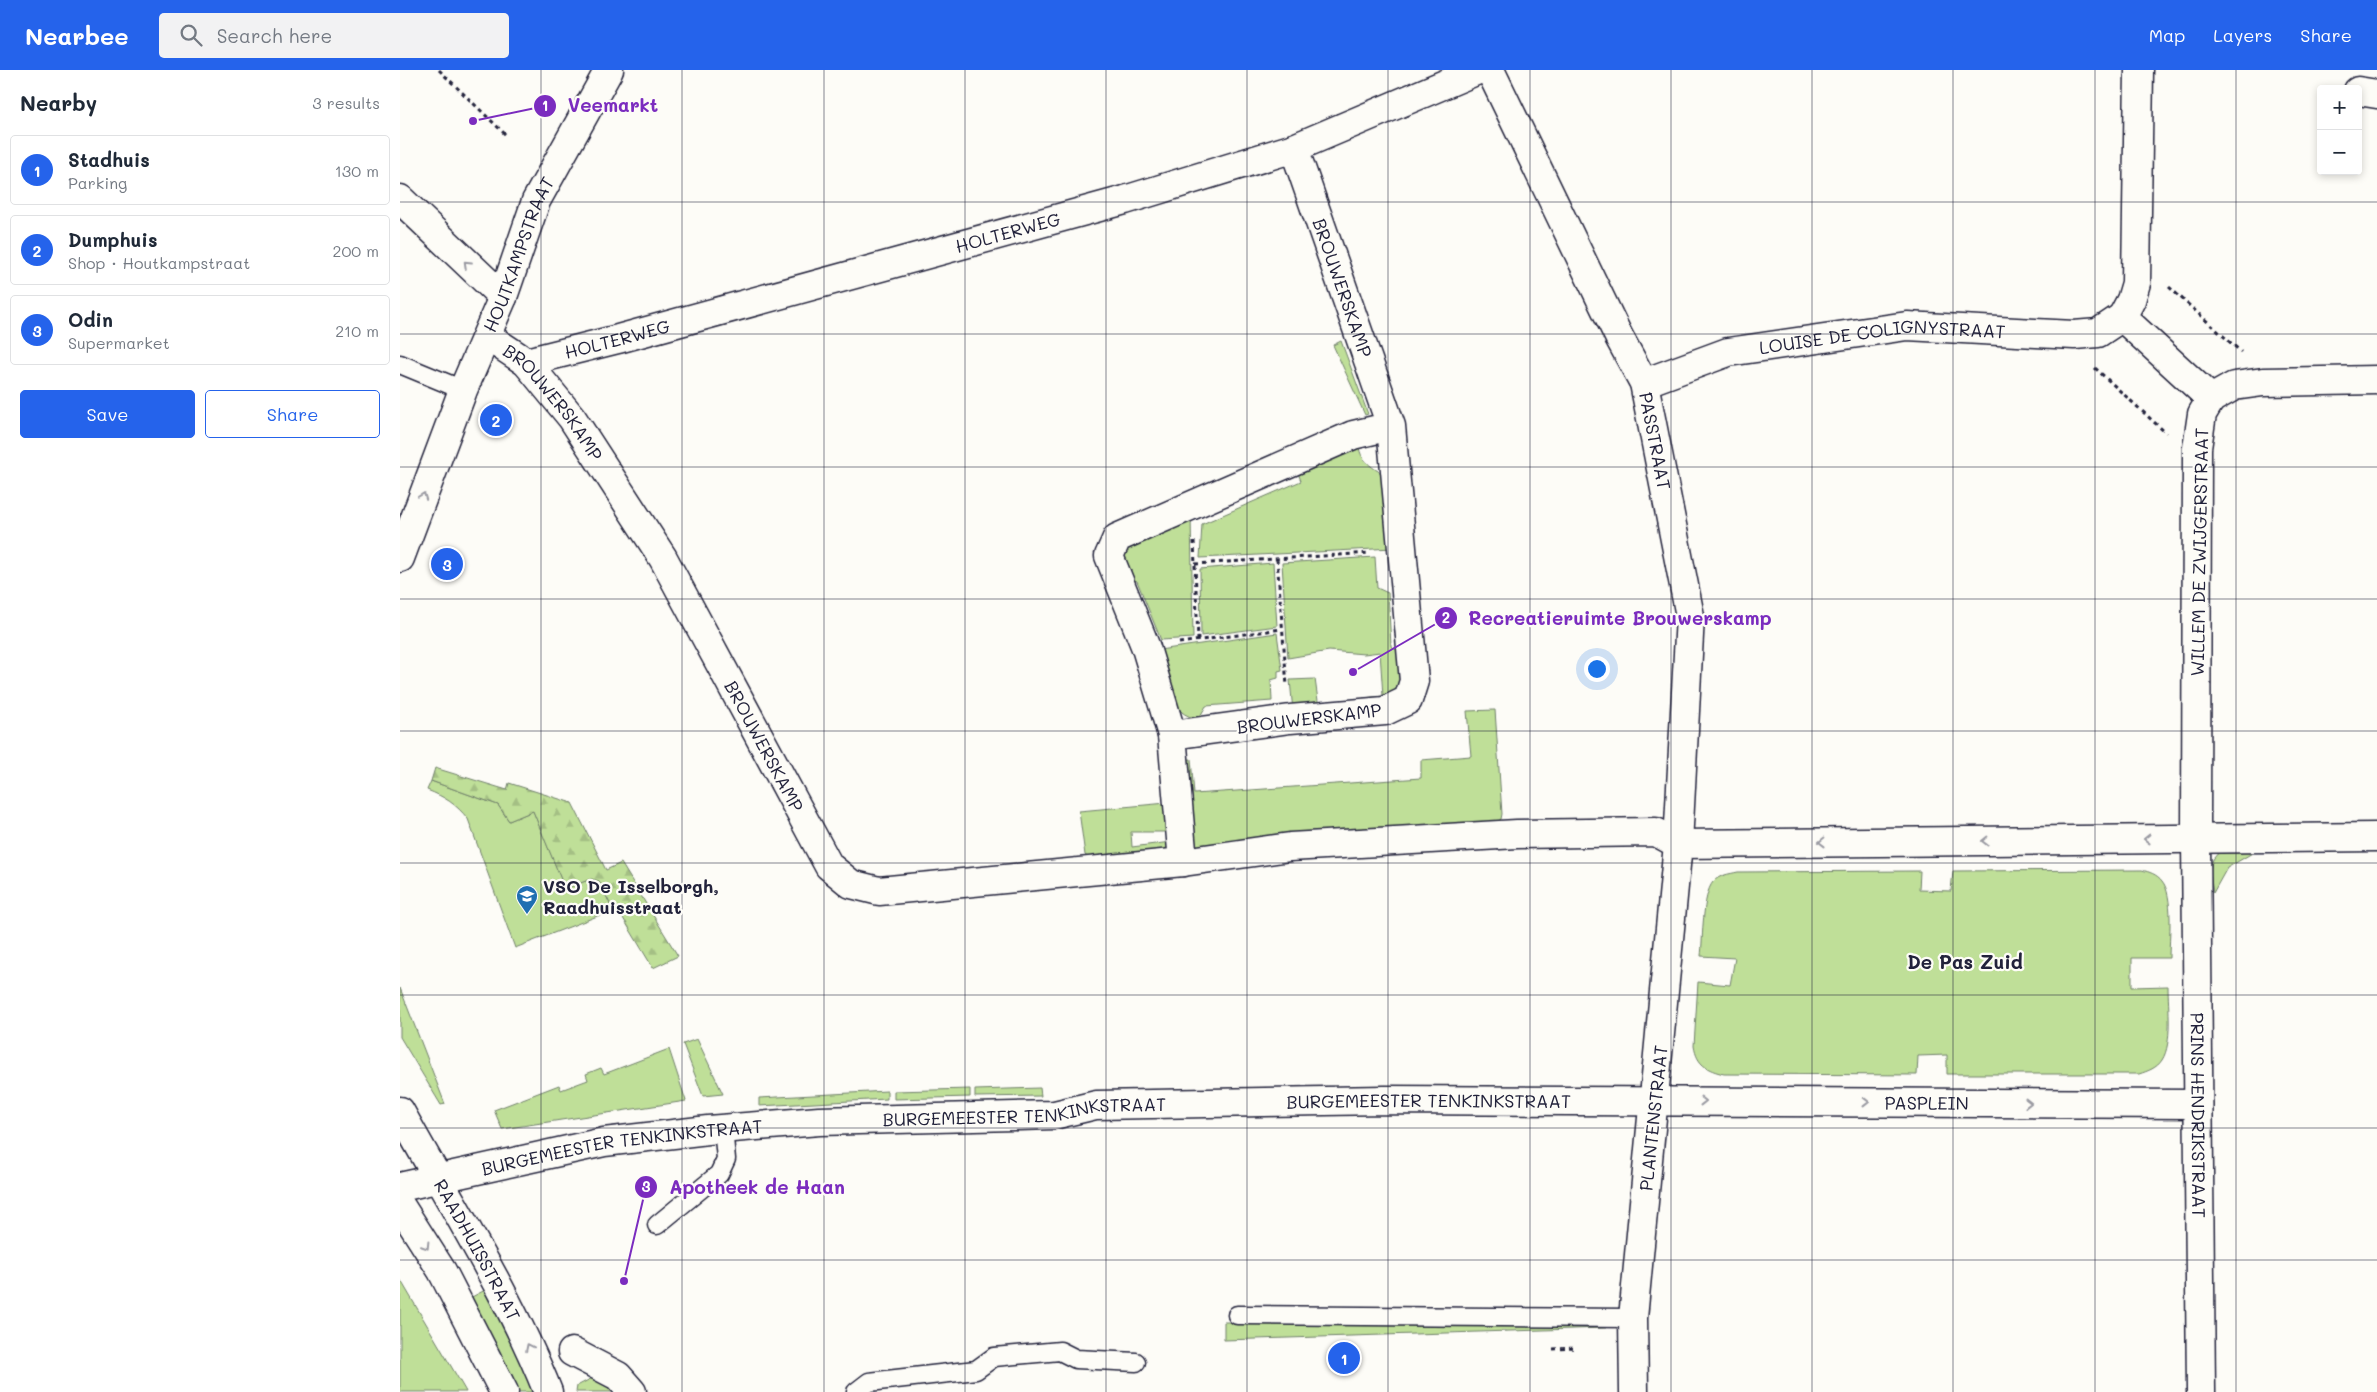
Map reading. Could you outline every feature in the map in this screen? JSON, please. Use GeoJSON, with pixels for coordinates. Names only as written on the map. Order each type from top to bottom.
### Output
{"type":"FeatureCollection","features":[{"type":"Feature","properties":{"kind":"street","name":"HOUTKAMPSTRAAT"},"geometry":{"type":"LineString","coordinates":[[400,558],[463,390],[502,297],[536,201],[609,70]]}},
{"type":"Feature","properties":{"kind":"street","name":"HOLTERWEG"},"geometry":{"type":"LineString","coordinates":[[526,362],[618,339],[1126,200],[1294,148],[1478,70]]}},
{"type":"Feature","properties":{"kind":"street","name":"PASSTRAAT"},"geometry":{"type":"LineString","coordinates":[[1490,70],[1619,337],[1644,384],[1690,616],[1678,844]]}},
{"type":"Feature","properties":{"kind":"street"},"geometry":{"type":"LineString","coordinates":[[2139,70],[2136,284],[2132,300],[2122,317],[2212,399],[2234,386],[2263,382],[2377,380]]}},
{"type":"Feature","properties":{"kind":"street"},"geometry":{"type":"LineString","coordinates":[[2362,92],[2377,94]]}},
{"type":"Feature","properties":{"kind":"street","name":"BROUWERSKAMP"},"geometry":{"type":"LineString","coordinates":[[1172,735],[1290,719],[1385,711],[1408,700],[1414,681],[1391,426],[1294,148]]}},
{"type":"Feature","properties":{"kind":"street"},"geometry":{"type":"LineString","coordinates":[[400,199],[502,297]]}},
{"type":"Feature","properties":{"kind":"street","name":"LOUISE DE COLIGNYSTRAAT"},"geometry":{"type":"LineString","coordinates":[[1644,384],[1728,352],[1907,326],[2074,335],[2098,332],[2122,317]]}},
{"type":"Feature","properties":{"kind":"street","name":"BROUWERSKAMP"},"geometry":{"type":"LineString","coordinates":[[487,336],[526,362],[572,418],[663,558],[828,866],[851,884],[879,891],[1183,862],[1290,847],[1517,834],[1656,832],[1678,844]]}},
{"type":"Feature","properties":{"kind":"street","name":"WILLEM DE ZWIJGERSTRAAT"},"geometry":{"type":"LineString","coordinates":[[2196,839],[2197,448],[2202,414],[2212,399]]}},
{"type":"Feature","properties":{"kind":"street"},"geometry":{"type":"LineString","coordinates":[[1183,862],[1172,735],[1146,648],[1109,556],[1117,538],[1353,435],[1391,426]]}},
{"type":"Feature","properties":{"kind":"street"},"geometry":{"type":"LineString","coordinates":[[1678,844],[2377,837]]}},
{"type":"Feature","properties":{"kind":"street","name":"PRINS HENDRIKSTRAAT"},"geometry":{"type":"LineString","coordinates":[[2196,839],[2201,1392]]}},
{"type":"Feature","properties":{"kind":"street","name":"PLANTENSTRAAT"},"geometry":{"type":"LineString","coordinates":[[1634,1392],[1633,1318],[1678,844]]}},
{"type":"Feature","properties":{"kind":"street","name":"BURGEMEESTER TENKINKSTRAAT"},"geometry":{"type":"LineString","coordinates":[[400,1187],[604,1142],[723,1128],[819,1121],[1054,1115],[1096,1105],[1386,1100],[1654,1101]]}},
{"type":"Feature","properties":{"kind":"street","name":"PASPLEIN"},"geometry":{"type":"LineString","coordinates":[[1654,1101],[2198,1104]]}},
{"type":"Feature","properties":{"kind":"street","name":"RAADHUISSTRAAT"},"geometry":{"type":"LineString","coordinates":[[400,1111],[492,1274],[538,1366],[548,1392]]}},
{"type":"Feature","properties":{"kind":"street"},"geometry":{"type":"LineString","coordinates":[[400,1205],[442,1271],[504,1392]]}},
{"type":"Feature","properties":{"kind":"street"},"geometry":{"type":"LineString","coordinates":[[572,1352],[618,1376],[632,1392]]}},
{"type":"Feature","properties":{"kind":"lane"},"geometry":{"type":"LineString","coordinates":[[400,364],[463,390]]}},
{"type":"Feature","properties":{"kind":"lane"},"geometry":{"type":"LineString","coordinates":[[657,1225],[719,1174],[726,1159],[723,1128]]}},
{"type":"Feature","properties":{"kind":"lane"},"geometry":{"type":"LineString","coordinates":[[1237,1315],[1633,1318]]}},
{"type":"Feature","properties":{"kind":"lane"},"geometry":{"type":"LineString","coordinates":[[856,1392],[869,1382],[892,1386],[976,1370],[994,1357],[1060,1352],[1076,1359],[1136,1362]]}},
{"type":"Feature","properties":{"kind":"path"},"geometry":{"type":"LineString","coordinates":[[439,70],[507,136]]}},
{"type":"Feature","properties":{"kind":"path"},"geometry":{"type":"LineString","coordinates":[[2136,284],[2167,285],[2254,364],[2263,382]]}},
{"type":"Feature","properties":{"kind":"path"},"geometry":{"type":"LineString","coordinates":[[2074,335],[2079,354],[2181,446],[2197,448]]}},
{"type":"Feature","properties":{"kind":"path"},"geometry":{"type":"LineString","coordinates":[[1193,505],[1198,640]]}},
{"type":"Feature","properties":{"kind":"path"},"geometry":{"type":"LineString","coordinates":[[1195,564],[1403,551]]}},
{"type":"Feature","properties":{"kind":"path"},"geometry":{"type":"LineString","coordinates":[[1277,559],[1290,719]]}},
{"type":"Feature","properties":{"kind":"path"},"geometry":{"type":"LineString","coordinates":[[1146,648],[1282,629]]}},
{"type":"Feature","properties":{"kind":"green space"},"geometry":{"type":"Polygon","coordinates":[[[1341,341],[1368,414],[1365,415],[1333,345],[1341,341]]]}},
{"type":"Feature","properties":{"kind":"green space"},"geometry":{"type":"Polygon","coordinates":[[[1359,443],[1359,449],[1364,459],[1372,467],[1387,476],[1393,548],[1200,558],[1202,524],[1301,481],[1297,470],[1359,443]]]}},
{"type":"Feature","properties":{"kind":"green space"},"geometry":{"type":"Polygon","coordinates":[[[1191,515],[1193,638],[1161,640],[1137,581],[1124,577],[1123,559],[1126,549],[1191,515]]]}},
{"type":"Feature","properties":{"kind":"green space"},"geometry":{"type":"Polygon","coordinates":[[[1375,557],[1377,588],[1388,593],[1391,646],[1404,655],[1399,694],[1364,705],[1363,698],[1383,696],[1380,652],[1364,654],[1329,651],[1288,658],[1282,563],[1375,557]]]}},
{"type":"Feature","properties":{"kind":"green space"},"geometry":{"type":"Polygon","coordinates":[[[1273,563],[1277,626],[1201,636],[1200,569],[1273,563]]]}},
{"type":"Feature","properties":{"kind":"green space"},"geometry":{"type":"Polygon","coordinates":[[[1277,633],[1282,670],[1278,671],[1278,678],[1271,680],[1272,701],[1206,706],[1199,718],[1189,716],[1174,703],[1163,682],[1152,651],[1277,633]]]}},
{"type":"Feature","properties":{"kind":"green space"},"geometry":{"type":"Polygon","coordinates":[[[1315,679],[1319,708],[1293,711],[1290,680],[1315,679]]]}},
{"type":"Feature","properties":{"kind":"green space"},"geometry":{"type":"Polygon","coordinates":[[[1495,710],[1502,814],[1501,819],[1496,823],[1197,849],[1192,845],[1183,760],[1191,759],[1194,794],[1421,778],[1421,760],[1471,756],[1467,711],[1495,710]]]}},
{"type":"Feature","properties":{"kind":"green space"},"geometry":{"type":"Polygon","coordinates":[[[435,768],[507,790],[509,783],[572,803],[606,870],[621,863],[678,956],[653,968],[620,913],[613,910],[599,881],[591,879],[565,889],[533,811],[509,821],[498,805],[431,781],[435,768]]]}},
{"type":"Feature","properties":{"kind":"green space"},"geometry":{"type":"Polygon","coordinates":[[[431,781],[498,805],[509,821],[533,811],[565,888],[591,879],[599,881],[613,910],[515,948],[468,819],[450,802],[427,790],[431,781]]]}},
{"type":"Feature","properties":{"kind":"green space"},"geometry":{"type":"Polygon","coordinates":[[[1167,803],[1170,832],[1131,832],[1132,847],[1171,842],[1166,852],[1089,858],[1085,855],[1079,811],[1167,803]]]}},
{"type":"Feature","properties":{"kind":"green space"},"geometry":{"type":"Polygon","coordinates":[[[2232,849],[2254,852],[2227,868],[2213,893],[2211,865],[2213,859],[2217,854],[2232,849]]]}},
{"type":"Feature","properties":{"kind":"green space"},"geometry":{"type":"Polygon","coordinates":[[[2142,870],[2155,875],[2162,881],[2168,896],[2170,918],[2169,958],[2132,958],[2132,987],[2168,986],[2168,1044],[2162,1060],[2158,1065],[2149,1070],[2139,1074],[1947,1074],[1947,1055],[1918,1056],[1917,1075],[1724,1074],[1704,1066],[1695,1052],[1698,982],[1730,985],[1735,958],[1701,956],[1709,888],[1721,876],[1738,872],[1920,871],[1919,890],[1951,891],[1953,871],[2142,870]]]}},
{"type":"Feature","properties":{"kind":"green space"},"geometry":{"type":"Polygon","coordinates":[[[400,988],[445,1104],[441,1105],[400,1037],[400,988]]]}},
{"type":"Feature","properties":{"kind":"green space"},"geometry":{"type":"Polygon","coordinates":[[[697,1039],[723,1094],[703,1096],[683,1044],[697,1039]]]}},
{"type":"Feature","properties":{"kind":"green space"},"geometry":{"type":"Polygon","coordinates":[[[669,1049],[686,1101],[502,1129],[494,1110],[559,1085],[561,1090],[588,1080],[586,1074],[601,1068],[604,1074],[669,1049]]]}},
{"type":"Feature","properties":{"kind":"green space"},"geometry":{"type":"Polygon","coordinates":[[[1040,1088],[1041,1096],[975,1097],[975,1090],[1040,1088]]]}},
{"type":"Feature","properties":{"kind":"green space"},"geometry":{"type":"Polygon","coordinates":[[[970,1089],[970,1097],[894,1099],[894,1091],[970,1089]]]}},
{"type":"Feature","properties":{"kind":"green space"},"geometry":{"type":"Polygon","coordinates":[[[887,1091],[887,1099],[759,1106],[759,1098],[887,1091]]]}},
{"type":"Feature","properties":{"kind":"green space"},"geometry":{"type":"Polygon","coordinates":[[[400,1279],[465,1390],[466,1392],[400,1392],[400,1279]]]}},
{"type":"Feature","properties":{"kind":"green space"},"geometry":{"type":"Polygon","coordinates":[[[489,1288],[538,1392],[519,1392],[468,1299],[489,1288]]]}},
{"type":"Feature","properties":{"kind":"green space"},"geometry":{"type":"Polygon","coordinates":[[[1224,1322],[1605,1324],[1606,1328],[1224,1340],[1224,1322]]]}},
{"type":"Feature","properties":{"kind":"green space"},"geometry":{"type":"Polygon","coordinates":[[[596,1376],[620,1392],[576,1392],[577,1386],[596,1376]]]}},
{"type":"Feature","properties":{"kind":"place","name":"Veemarkt"},"geometry":{"type":"Point","coordinates":[473,121]}},
{"type":"Feature","properties":{"kind":"place","name":"Dumphuis"},"geometry":{"type":"Point","coordinates":[496,420]}},
{"type":"Feature","properties":{"kind":"place","name":"Odin"},"geometry":{"type":"Point","coordinates":[447,564]}},
{"type":"Feature","properties":{"kind":"place","name":"Recreatieruimte Brouwerskamp"},"geometry":{"type":"Point","coordinates":[1353,672]}},
{"type":"Feature","properties":{"kind":"place","name":"VSO De Isselborgh, Raadhuisstraat"},"geometry":{"type":"Point","coordinates":[527,915]}},
{"type":"Feature","properties":{"kind":"place","name":"Apotheek de Haan"},"geometry":{"type":"Point","coordinates":[624,1281]}},
{"type":"Feature","properties":{"kind":"place","name":"Stadhuis"},"geometry":{"type":"Point","coordinates":[1344,1358]}},
{"type":"Feature","properties":{"kind":"district","name":"De Pas Zuid"},"geometry":{"type":"Point","coordinates":[1965,961]}}]}
